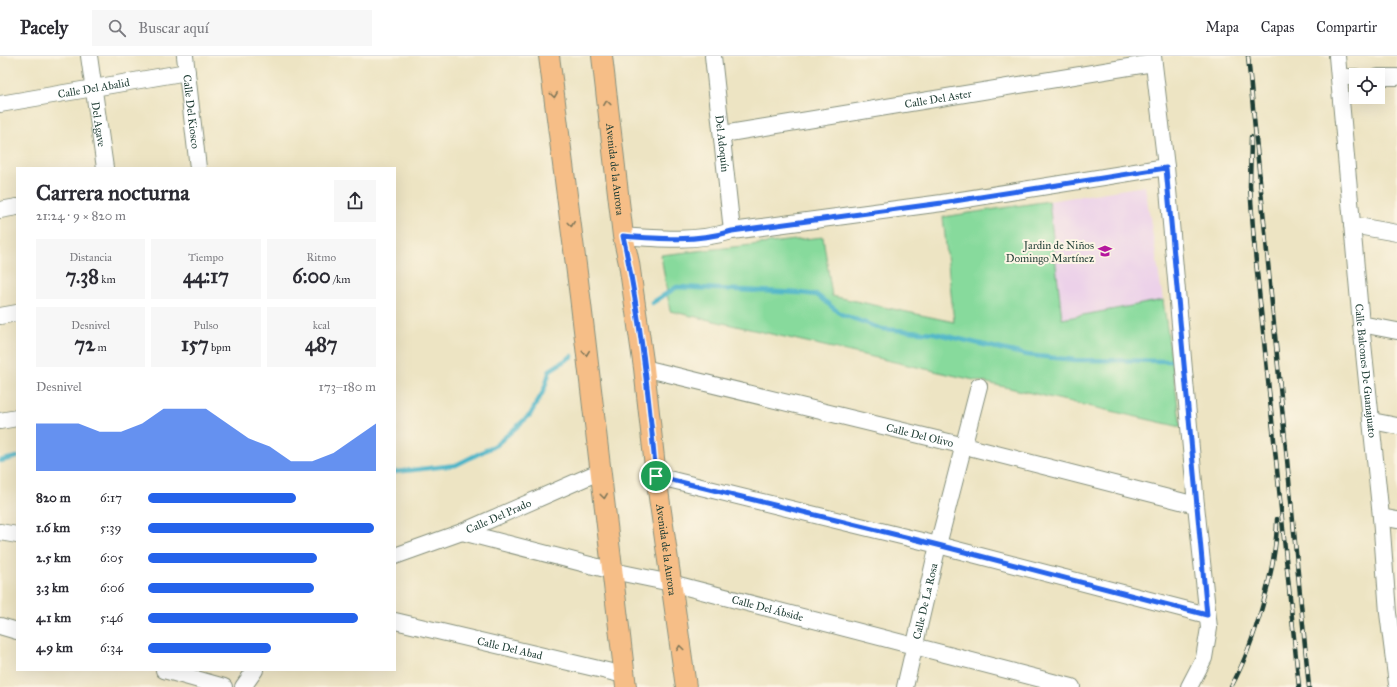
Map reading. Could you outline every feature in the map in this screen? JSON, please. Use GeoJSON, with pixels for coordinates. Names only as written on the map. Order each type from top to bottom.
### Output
{"type":"FeatureCollection","features":[{"type":"Feature","properties":{"kind":"main road"},"geometry":{"type":"LineString","coordinates":[[549,56],[601,471],[625,681]]}},
{"type":"Feature","properties":{"kind":"main road","name":"Avenida de la Aurora"},"geometry":{"type":"LineString","coordinates":[[602,56],[623,236],[629,264],[644,368],[656,476],[686,687]]}},
{"type":"Feature","properties":{"kind":"street","name":"Del Agave"},"geometry":{"type":"LineString","coordinates":[[89,56],[105,167]]}},
{"type":"Feature","properties":{"kind":"street","name":"Calle Del Kiosco"},"geometry":{"type":"LineString","coordinates":[[185,56],[198,167]]}},
{"type":"Feature","properties":{"kind":"street","name":"Del Adoquín"},"geometry":{"type":"LineString","coordinates":[[713,56],[723,134],[732,231]]}},
{"type":"Feature","properties":{"kind":"street","name":"Calle Balcones De Guanajuato"},"geometry":{"type":"LineString","coordinates":[[1337,56],[1361,324],[1381,517],[1393,614],[1397,684]]}},
{"type":"Feature","properties":{"kind":"street"},"geometry":{"type":"LineString","coordinates":[[1153,60],[1166,168],[1196,505],[1209,628],[1206,651],[1189,687]]}},
{"type":"Feature","properties":{"kind":"street","name":"Calle Del Aster"},"geometry":{"type":"LineString","coordinates":[[723,134],[1153,60]]}},
{"type":"Feature","properties":{"kind":"street","name":"Calle Del Abalid"},"geometry":{"type":"LineString","coordinates":[[0,104],[187,72]]}},
{"type":"Feature","properties":{"kind":"street"},"geometry":{"type":"LineString","coordinates":[[1339,77],[1349,77]]}},
{"type":"Feature","properties":{"kind":"street"},"geometry":{"type":"LineString","coordinates":[[1385,77],[1397,77]]}},
{"type":"Feature","properties":{"kind":"street"},"geometry":{"type":"LineString","coordinates":[[623,236],[693,239],[732,231],[942,203],[1166,168]]}},
{"type":"Feature","properties":{"kind":"street"},"geometry":{"type":"LineString","coordinates":[[0,210],[16,207]]}},
{"type":"Feature","properties":{"kind":"street"},"geometry":{"type":"LineString","coordinates":[[1352,225],[1397,233]]}},
{"type":"Feature","properties":{"kind":"street"},"geometry":{"type":"LineString","coordinates":[[0,316],[16,313]]}},
{"type":"Feature","properties":{"kind":"street"},"geometry":{"type":"LineString","coordinates":[[1361,324],[1397,331]]}},
{"type":"Feature","properties":{"kind":"street","name":"Calle Del Olivo"},"geometry":{"type":"LineString","coordinates":[[644,368],[965,446],[1196,505]]}},
{"type":"Feature","properties":{"kind":"street","name":"Calle De La Rosa"},"geometry":{"type":"LineString","coordinates":[[905,687],[938,545],[965,446],[979,386]]}},
{"type":"Feature","properties":{"kind":"street"},"geometry":{"type":"LineString","coordinates":[[0,421],[16,418]]}},
{"type":"Feature","properties":{"kind":"street"},"geometry":{"type":"LineString","coordinates":[[1372,422],[1397,426]]}},
{"type":"Feature","properties":{"kind":"street","name":"Calle Del Prado"},"geometry":{"type":"LineString","coordinates":[[396,556],[462,532],[601,471]]}},
{"type":"Feature","properties":{"kind":"street"},"geometry":{"type":"LineString","coordinates":[[656,476],[938,545],[1207,615]]}},
{"type":"Feature","properties":{"kind":"street"},"geometry":{"type":"LineString","coordinates":[[1381,517],[1397,520]]}},
{"type":"Feature","properties":{"kind":"street"},"geometry":{"type":"LineString","coordinates":[[0,532],[16,535]]}},
{"type":"Feature","properties":{"kind":"street","name":"Calle Del Ábside"},"geometry":{"type":"LineString","coordinates":[[462,532],[613,571],[671,583],[1072,687]]}},
{"type":"Feature","properties":{"kind":"street","name":"Calle Del Abad"},"geometry":{"type":"LineString","coordinates":[[396,621],[625,681]]}},
{"type":"Feature","properties":{"kind":"street"},"geometry":{"type":"LineString","coordinates":[[0,626],[16,631]]}},
{"type":"Feature","properties":{"kind":"street"},"geometry":{"type":"LineString","coordinates":[[168,671],[224,687]]}},
{"type":"Feature","properties":{"kind":"street"},"geometry":{"type":"LineString","coordinates":[[243,687],[254,671]]}},
{"type":"Feature","properties":{"kind":"shaded area","name":"Jardin de Niños Domingo Martínez"},"geometry":{"type":"Polygon","coordinates":[[[1145,186],[1163,300],[1062,319],[1049,201],[1145,186]]]}},
{"type":"Feature","properties":{"kind":"green space"},"geometry":{"type":"Polygon","coordinates":[[[1049,201],[1062,319],[1163,300],[1181,427],[670,311],[661,255],[823,237],[832,296],[954,322],[943,217],[1049,201]]]}},
{"type":"Feature","properties":{"kind":"waterway"},"geometry":{"type":"LineString","coordinates":[[652,303],[677,287],[800,293],[817,295],[841,314],[882,329],[934,333],[1027,355],[1075,360],[1172,361]]}},
{"type":"Feature","properties":{"kind":"waterway"},"geometry":{"type":"LineString","coordinates":[[396,472],[456,465],[496,445],[530,415],[544,390],[550,370],[572,356]]}},
{"type":"Feature","properties":{"kind":"waterway"},"geometry":{"type":"LineString","coordinates":[[0,461],[16,457]]}},
{"type":"Feature","properties":{"kind":"railway"},"geometry":{"type":"LineString","coordinates":[[1248,56],[1309,687]]}},
{"type":"Feature","properties":{"kind":"railway"},"geometry":{"type":"LineString","coordinates":[[1251,137],[1250,186],[1254,242],[1299,687]]}},
{"type":"Feature","properties":{"kind":"railway"},"geometry":{"type":"LineString","coordinates":[[1231,687],[1248,650],[1263,605],[1273,560],[1277,519]]}},
{"type":"Feature","properties":{"kind":"place","name":"Jardin de Niños Domingo Martínez"},"geometry":{"type":"Point","coordinates":[1105,251]}},
{"type":"Feature","properties":{"kind":"route"},"geometry":{"type":"LineString","coordinates":[[1166,168],[1207,615],[938,545],[656,476],[644,368],[629,264],[623,236],[693,239],[732,231],[942,203],[1166,168]]}}]}
